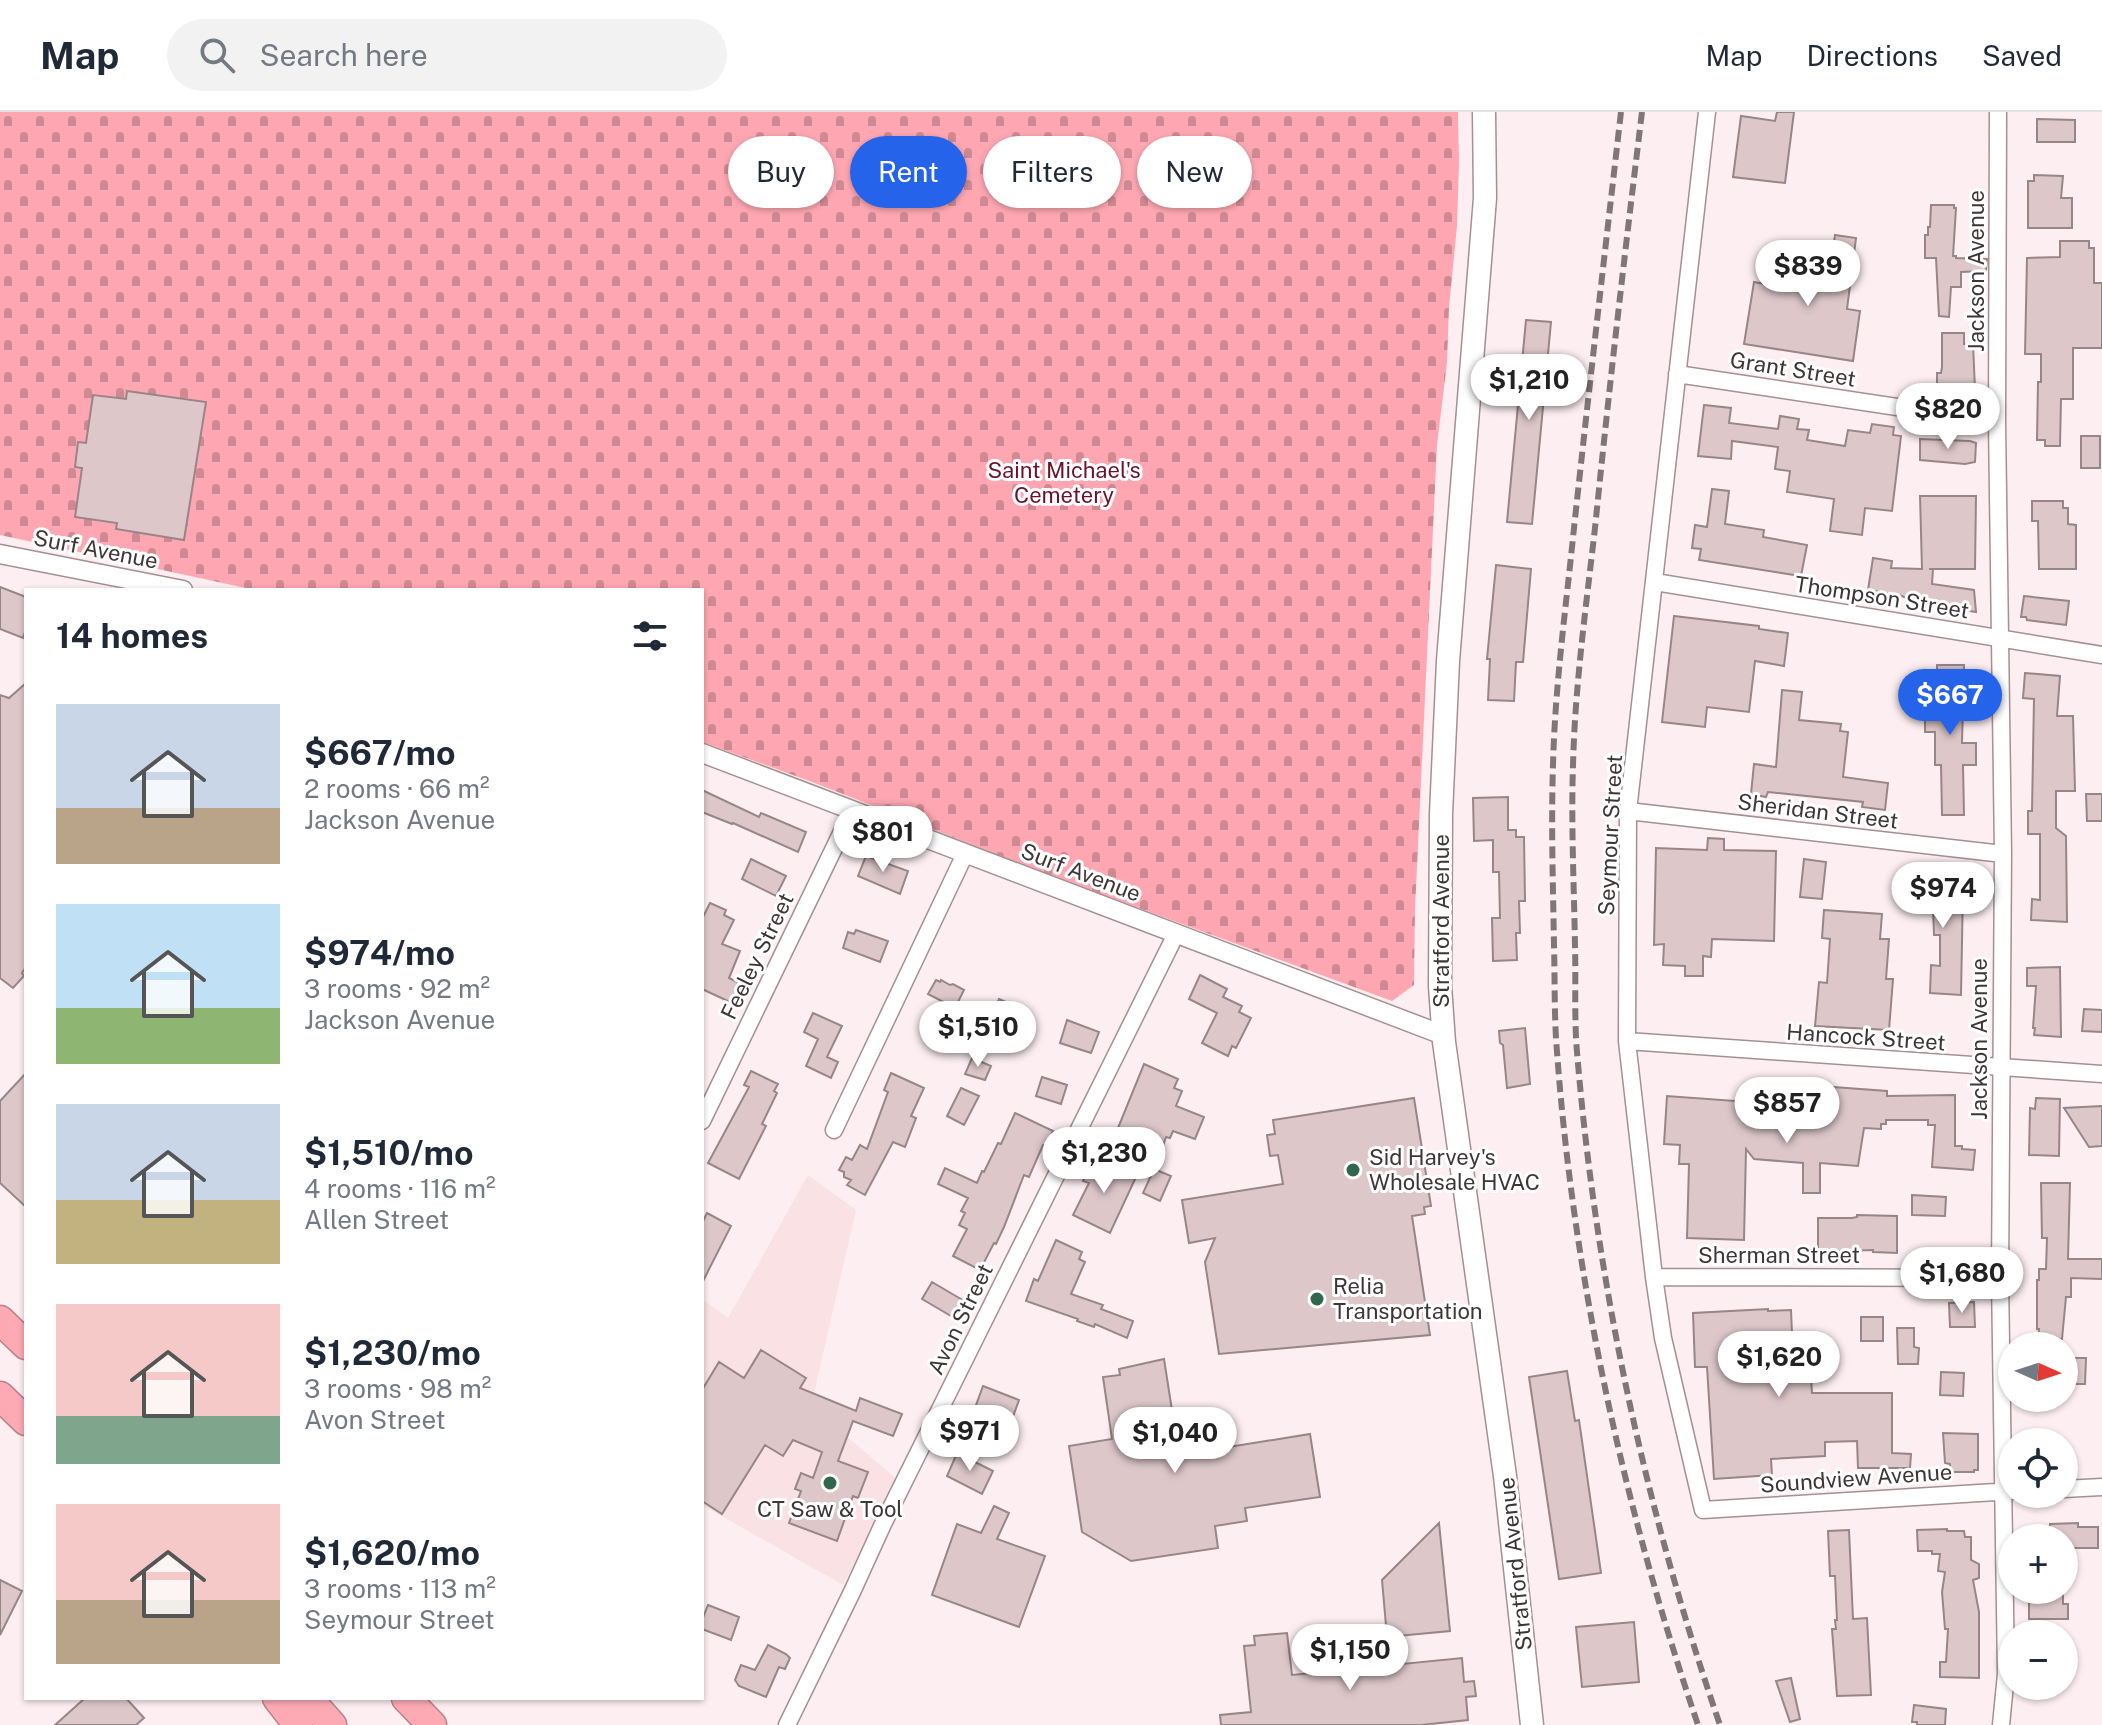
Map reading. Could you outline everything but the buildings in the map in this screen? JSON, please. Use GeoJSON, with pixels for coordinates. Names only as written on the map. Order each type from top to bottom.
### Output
{"type":"FeatureCollection","features":[{"type":"Feature","properties":{"kind":"highway"},"geometry":{"type":"LineString","coordinates":[[0,1320],[24,1343]]}},
{"type":"Feature","properties":{"kind":"highway"},"geometry":{"type":"LineString","coordinates":[[0,1396],[24,1419]]}},
{"type":"Feature","properties":{"kind":"highway"},"geometry":{"type":"LineString","coordinates":[[279,1700],[298,1725]]}},
{"type":"Feature","properties":{"kind":"highway"},"geometry":{"type":"LineString","coordinates":[[310,1700],[332,1725]]}},
{"type":"Feature","properties":{"kind":"highway"},"geometry":{"type":"LineString","coordinates":[[384,1700],[406,1725]]}},
{"type":"Feature","properties":{"kind":"highway"},"geometry":{"type":"LineString","coordinates":[[408,1700],[432,1725]]}},
{"type":"Feature","properties":{"kind":"main road","name":"Stratford Avenue"},"geometry":{"type":"LineString","coordinates":[[1484,112],[1485,198],[1448,661],[1441,814],[1440,986],[1443,1035],[1505,1476],[1532,1725]]}},
{"type":"Feature","properties":{"kind":"street","name":"Seymour Street"},"geometry":{"type":"LineString","coordinates":[[1703,1510],[1663,1338],[1627,1041],[1628,811],[1707,112]]}},
{"type":"Feature","properties":{"kind":"street","name":"Jackson Avenue"},"geometry":{"type":"LineString","coordinates":[[1998,112],[1997,422],[2003,854],[2000,1278],[2005,1428]]}},
{"type":"Feature","properties":{"kind":"street","name":"Grant Street"},"geometry":{"type":"LineString","coordinates":[[1677,374],[1997,422]]}},
{"type":"Feature","properties":{"kind":"street","name":"Surf Avenue"},"geometry":{"type":"LineString","coordinates":[[0,554],[173,588]]}},
{"type":"Feature","properties":{"kind":"street","name":"Thompson Street"},"geometry":{"type":"LineString","coordinates":[[1655,582],[2102,655]]}},
{"type":"Feature","properties":{"kind":"street","name":"Surf Avenue"},"geometry":{"type":"LineString","coordinates":[[704,754],[1443,1035]]}},
{"type":"Feature","properties":{"kind":"street","name":"Feeley Street"},"geometry":{"type":"LineString","coordinates":[[704,1117],[852,811]]}},
{"type":"Feature","properties":{"kind":"street","name":"Sheridan Street"},"geometry":{"type":"LineString","coordinates":[[1628,811],[2003,854]]}},
{"type":"Feature","properties":{"kind":"street"},"geometry":{"type":"LineString","coordinates":[[834,1130],[965,854]]}},
{"type":"Feature","properties":{"kind":"street","name":"Avon Street"},"geometry":{"type":"LineString","coordinates":[[787,1725],[883,1524],[1176,934]]}},
{"type":"Feature","properties":{"kind":"street","name":"Hancock Street"},"geometry":{"type":"LineString","coordinates":[[1627,1041],[2102,1074]]}},
{"type":"Feature","properties":{"kind":"street","name":"Sherman Street"},"geometry":{"type":"LineString","coordinates":[[1654,1277],[2000,1278]]}},
{"type":"Feature","properties":{"kind":"street"},"geometry":{"type":"LineString","coordinates":[[2078,1488],[2102,1487]]}},
{"type":"Feature","properties":{"kind":"street","name":"Soundview Avenue"},"geometry":{"type":"LineString","coordinates":[[1703,1510],[1998,1492]]}},
{"type":"Feature","properties":{"kind":"street","name":"Jackson Avenue"},"geometry":{"type":"LineString","coordinates":[[2001,1725],[2006,1674],[2007,1508]]}},
{"type":"Feature","properties":{"kind":"shaded area"},"geometry":{"type":"Polygon","coordinates":[[[808,1175],[856,1210],[811,1406],[898,1480],[843,1585],[704,1506],[704,1300],[728,1318],[808,1175]]]}},
{"type":"Feature","properties":{"kind":"green space","name":"Saint Michael's Cemetery"},"geometry":{"type":"Polygon","coordinates":[[[0,112],[1458,112],[1457,226],[1447,363],[1437,445],[1414,985],[1392,1001],[1065,881],[704,743],[704,588],[246,588],[0,535],[0,112]]]}},
{"type":"Feature","properties":{"kind":"railway"},"geometry":{"type":"LineString","coordinates":[[1621,112],[1556,706],[1552,810],[1555,1026],[1576,1223],[1606,1393],[1647,1560],[1698,1725]]}},
{"type":"Feature","properties":{"kind":"railway"},"geometry":{"type":"LineString","coordinates":[[1642,112],[1576,706],[1572,810],[1576,1039],[1597,1224],[1628,1393],[1669,1561],[1720,1725]]}},
{"type":"Feature","properties":{"kind":"place","name":"Sid Harvey's Wholesale HVAC"},"geometry":{"type":"Point","coordinates":[1353,1170]}},
{"type":"Feature","properties":{"kind":"place","name":"Relia Transportation"},"geometry":{"type":"Point","coordinates":[1317,1299]}},
{"type":"Feature","properties":{"kind":"place","name":"CT Saw & Tool"},"geometry":{"type":"Point","coordinates":[830,1483]}}]}
